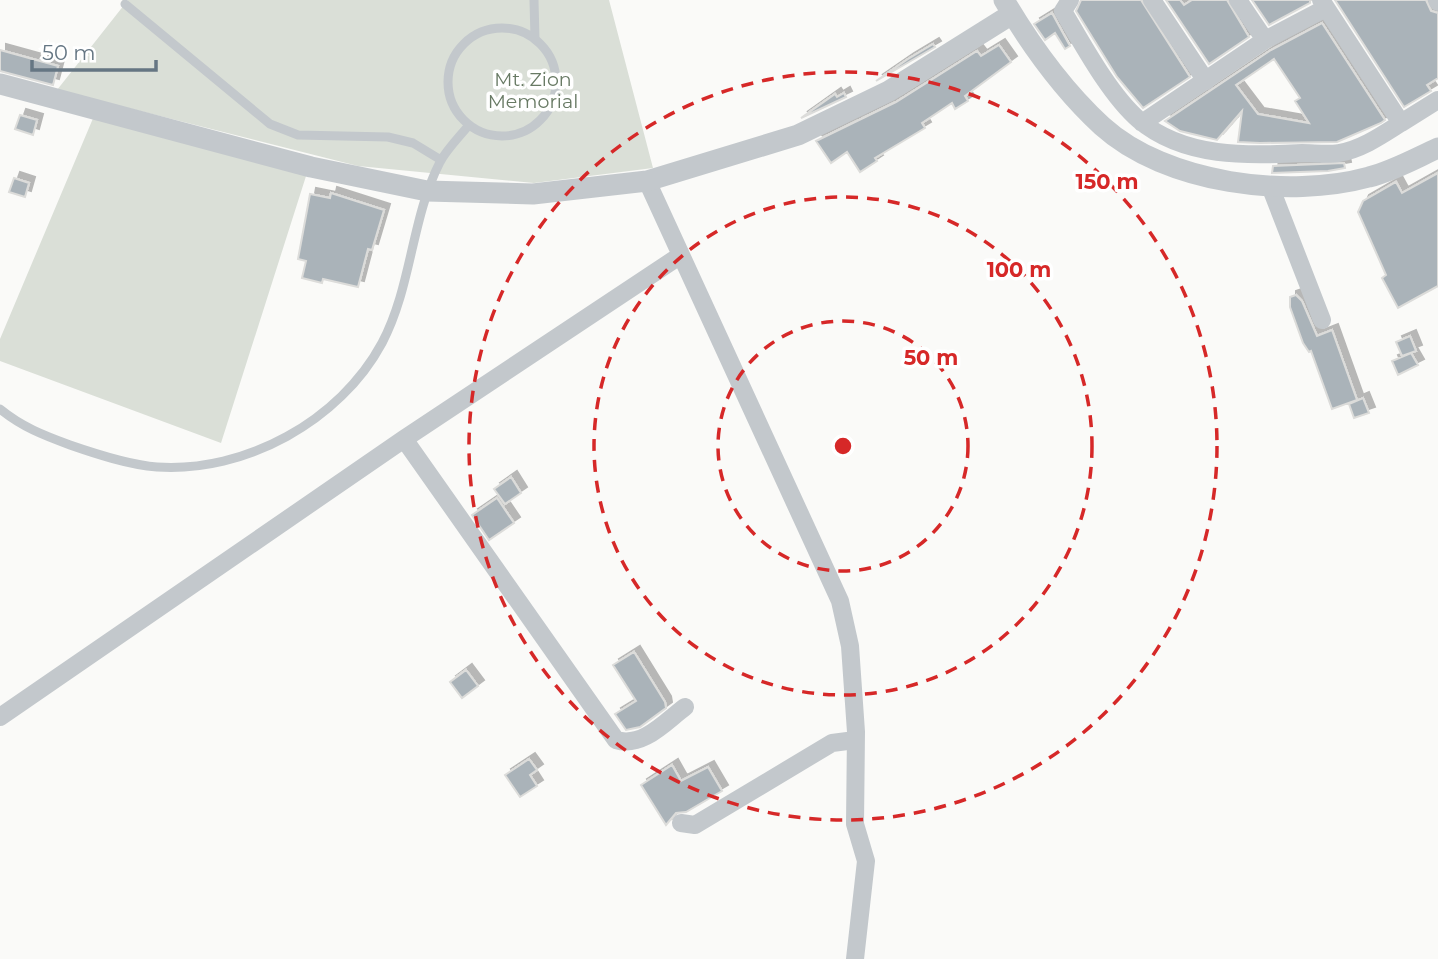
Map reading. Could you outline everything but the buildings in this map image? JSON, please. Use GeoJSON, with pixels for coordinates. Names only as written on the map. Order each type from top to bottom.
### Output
{"type":"FeatureCollection","features":[{"type":"Feature","properties":{"kind":"street"},"geometry":{"type":"LineString","coordinates":[[1070,0],[1063,11],[1078,38],[1131,112],[1142,123],[1173,139],[1208,151],[1247,155],[1338,153],[1361,146],[1438,100]]}},
{"type":"Feature","properties":{"kind":"street"},"geometry":{"type":"LineString","coordinates":[[1152,0],[1206,81]]}},
{"type":"Feature","properties":{"kind":"street"},"geometry":{"type":"LineString","coordinates":[[1238,0],[1265,40]]}},
{"type":"Feature","properties":{"kind":"street"},"geometry":{"type":"LineString","coordinates":[[1142,123],[1323,4],[1401,123]]}},
{"type":"Feature","properties":{"kind":"street"},"geometry":{"type":"LineString","coordinates":[[6,89],[311,167],[428,191],[533,194],[647,181],[798,135],[889,91],[1008,7],[1065,84],[1102,126],[1143,155],[1199,173],[1298,189],[1372,177],[1438,148]]}},
{"type":"Feature","properties":{"kind":"street"},"geometry":{"type":"LineString","coordinates":[[647,181],[840,601],[850,646],[855,740],[855,824],[866,861],[855,959]]}},
{"type":"Feature","properties":{"kind":"street"},"geometry":{"type":"LineString","coordinates":[[1270,186],[1322,320]]}},
{"type":"Feature","properties":{"kind":"street"},"geometry":{"type":"LineString","coordinates":[[0,717],[404,439],[681,255]]}},
{"type":"Feature","properties":{"kind":"street"},"geometry":{"type":"LineString","coordinates":[[404,439],[616,740],[627,743],[639,741],[685,707]]}},
{"type":"Feature","properties":{"kind":"street"},"geometry":{"type":"LineString","coordinates":[[681,824],[695,825],[832,743],[855,740]]}},
{"type":"Feature","properties":{"kind":"lane"},"geometry":{"type":"LineString","coordinates":[[534,0],[535,39]]}},
{"type":"Feature","properties":{"kind":"lane"},"geometry":{"type":"LineString","coordinates":[[125,4],[270,124],[298,135],[388,137],[413,143],[441,160]]}},
{"type":"Feature","properties":{"kind":"lane"},"geometry":{"type":"LineString","coordinates":[[489,29],[513,29],[535,39],[544,47],[555,69],[555,93],[545,115],[527,130],[503,136],[491,135],[469,125],[454,106],[449,94],[449,70],[459,48],[467,40],[489,29]]}},
{"type":"Feature","properties":{"kind":"lane"},"geometry":{"type":"LineString","coordinates":[[0,409],[22,427],[35,432],[88,451],[156,467],[218,463],[271,445],[315,419],[357,380],[380,346],[398,309],[428,191],[441,160],[469,125]]}},
{"type":"Feature","properties":{"kind":"green space","name":"Mt. Zion Memorial"},"geometry":{"type":"Polygon","coordinates":[[[128,0],[609,0],[653,168],[534,183],[358,166],[57,90],[128,0]]]}},
{"type":"Feature","properties":{"kind":"green space"},"geometry":{"type":"Polygon","coordinates":[[[94,116],[307,173],[221,443],[0,361],[0,339],[94,116]]]}}]}
